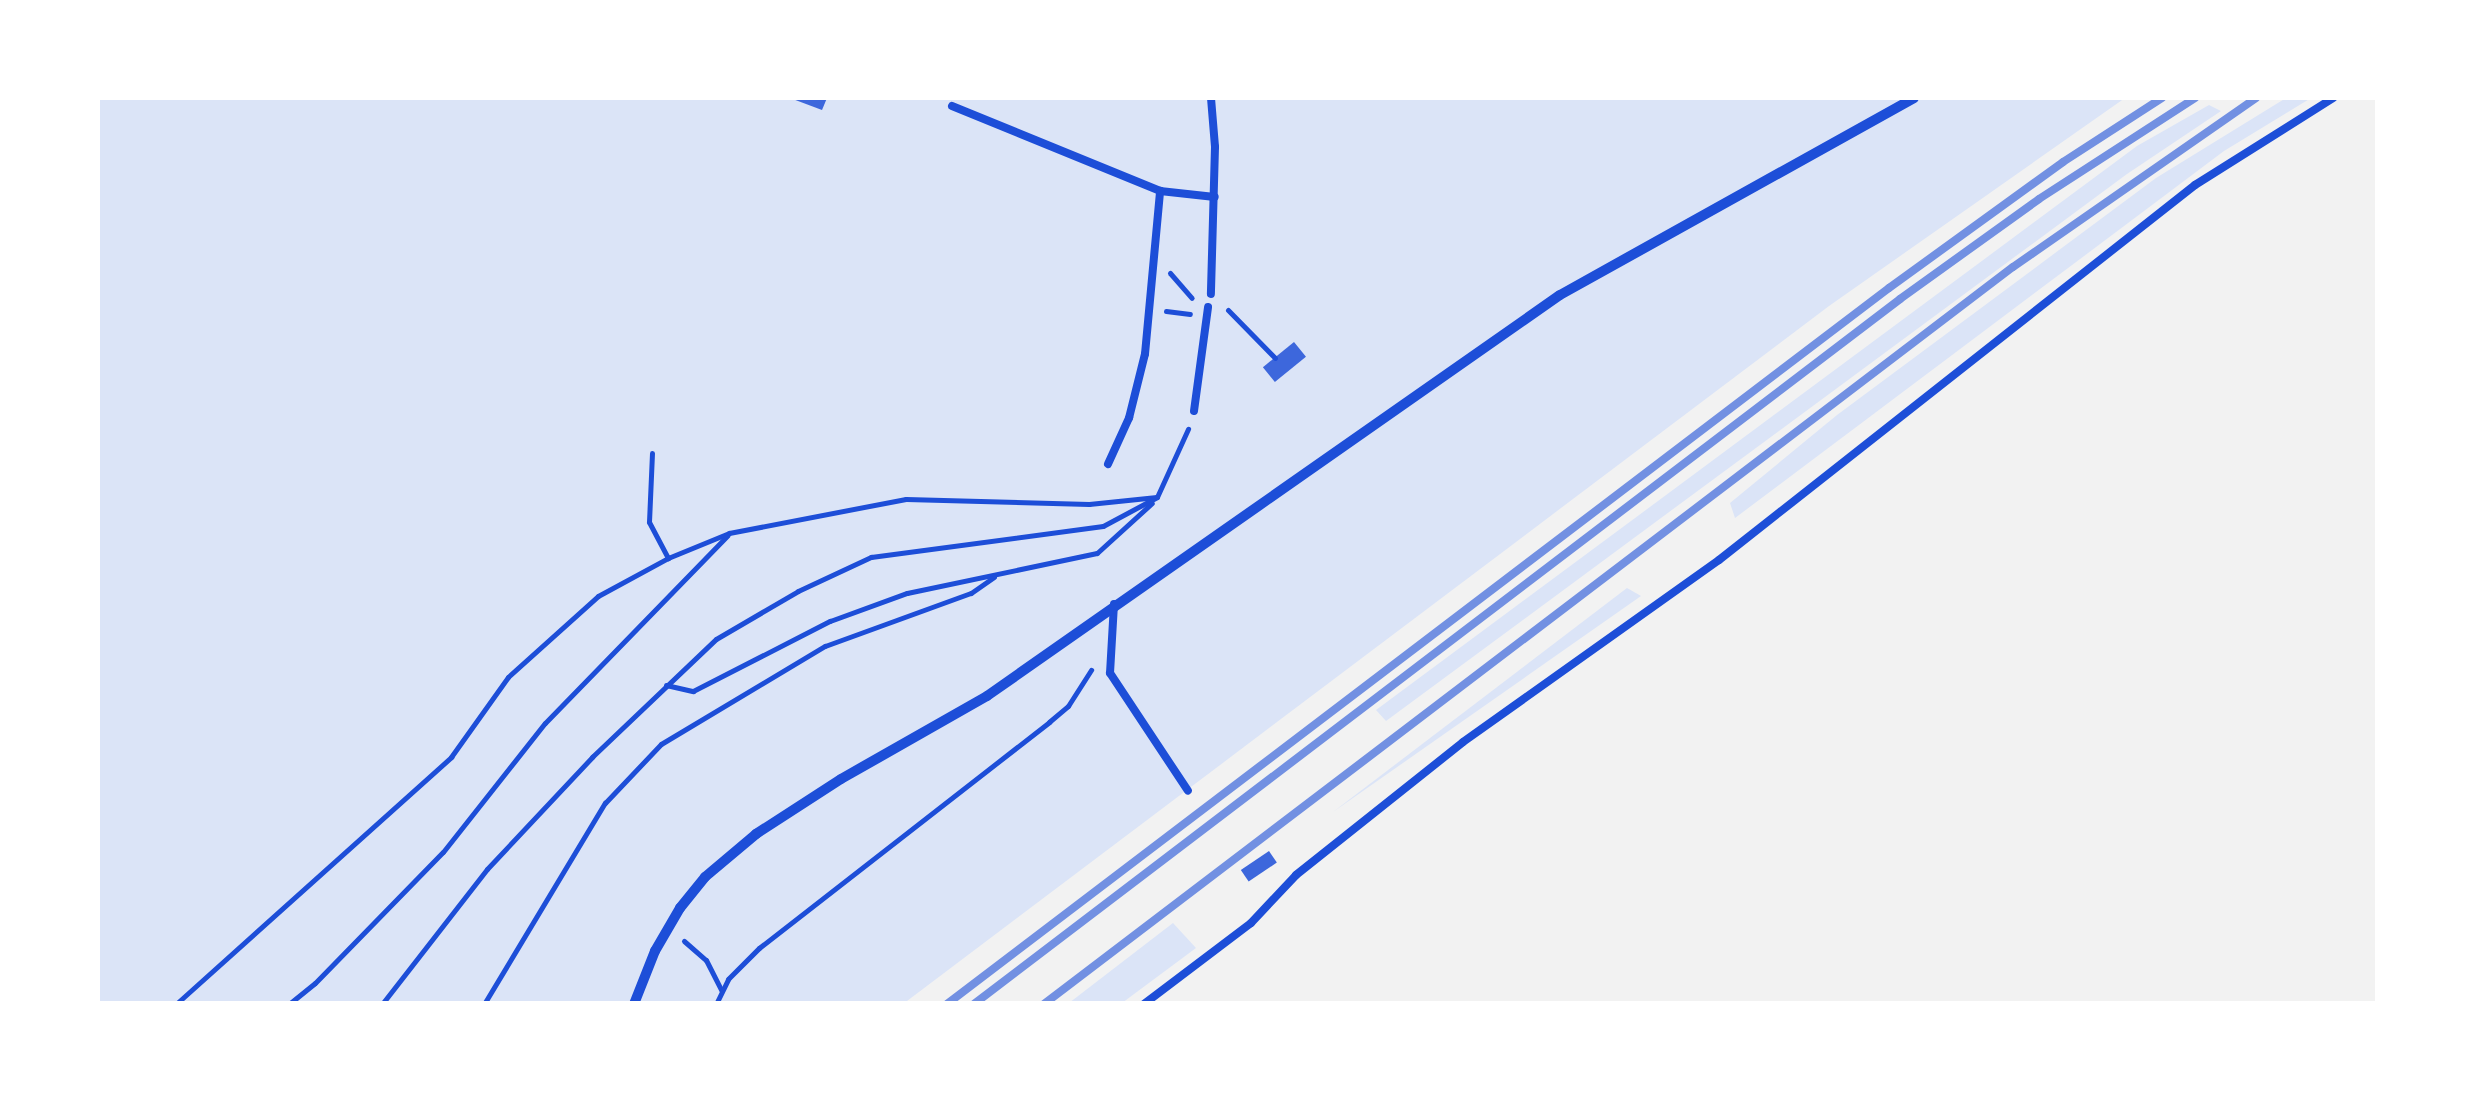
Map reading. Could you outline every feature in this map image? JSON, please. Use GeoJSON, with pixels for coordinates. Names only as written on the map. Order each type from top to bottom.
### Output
{"type":"FeatureCollection","features":[{"type":"Feature","properties":{"kind":"street"},"geometry":{"type":"LineString","coordinates":[[634,1004],[668,927],[705,877],[756,834],[841,779],[971,706],[1560,295],[1914,98]]}},
{"type":"Feature","properties":{"kind":"lane"},"geometry":{"type":"LineString","coordinates":[[1211,98],[1215,197],[1211,294]]}},
{"type":"Feature","properties":{"kind":"lane"},"geometry":{"type":"LineString","coordinates":[[1144,1004],[1251,923],[1296,875],[1463,742],[1718,560],[2195,185],[2333,98]]}},
{"type":"Feature","properties":{"kind":"lane"},"geometry":{"type":"LineString","coordinates":[[952,106],[1160,192],[1215,197]]}},
{"type":"Feature","properties":{"kind":"lane"},"geometry":{"type":"LineString","coordinates":[[1108,464],[1129,418],[1145,354],[1160,192]]}},
{"type":"Feature","properties":{"kind":"lane"},"geometry":{"type":"LineString","coordinates":[[1194,411],[1208,312]]}},
{"type":"Feature","properties":{"kind":"lane"},"geometry":{"type":"LineString","coordinates":[[1114,604],[1110,673],[1188,791]]}},
{"type":"Feature","properties":{"kind":"path"},"geometry":{"type":"LineString","coordinates":[[1154,256],[1208,312]]}},
{"type":"Feature","properties":{"kind":"path"},"geometry":{"type":"LineString","coordinates":[[1211,294],[1275,358]]}},
{"type":"Feature","properties":{"kind":"path"},"geometry":{"type":"LineString","coordinates":[[1149,309],[1208,312]]}},
{"type":"Feature","properties":{"kind":"path"},"geometry":{"type":"LineString","coordinates":[[666,684],[693,691],[830,621],[908,593],[994,578],[1097,553],[1157,497],[1179,456],[1194,411]]}},
{"type":"Feature","properties":{"kind":"path"},"geometry":{"type":"LineString","coordinates":[[652,453],[648,522],[668,558]]}},
{"type":"Feature","properties":{"kind":"path"},"geometry":{"type":"LineString","coordinates":[[176,1004],[451,757],[508,677],[598,596],[668,558],[730,533],[906,499],[1089,504],[1157,497]]}},
{"type":"Feature","properties":{"kind":"path"},"geometry":{"type":"LineString","coordinates":[[382,1004],[488,869],[666,684],[716,639],[798,591],[871,557],[1103,526],[1157,497]]}},
{"type":"Feature","properties":{"kind":"path"},"geometry":{"type":"LineString","coordinates":[[289,1004],[315,984],[444,852],[546,723],[688,581],[730,533]]}},
{"type":"Feature","properties":{"kind":"path"},"geometry":{"type":"LineString","coordinates":[[484,1004],[605,803],[660,744],[826,646],[970,593],[994,578]]}},
{"type":"Feature","properties":{"kind":"path"},"geometry":{"type":"LineString","coordinates":[[716,1004],[720,990],[758,948],[1049,722],[1079,691],[1093,664]]}},
{"type":"Feature","properties":{"kind":"path"},"geometry":{"type":"LineString","coordinates":[[668,927],[706,960],[720,990]]}},
{"type":"Feature","properties":{"kind":"shaded area"},"geometry":{"type":"Polygon","coordinates":[[[98,98],[2125,98],[1829,306],[903,1004],[98,1003],[98,98]]]}},
{"type":"Feature","properties":{"kind":"shaded area"},"geometry":{"type":"Polygon","coordinates":[[[2286,98],[2311,98],[2224,151],[1735,518],[1730,503],[1837,415],[2156,178],[2286,98]]]}},
{"type":"Feature","properties":{"kind":"shaded area"},"geometry":{"type":"Polygon","coordinates":[[[2209,105],[2221,111],[2127,174],[1386,721],[1376,710],[2137,146],[2209,105]]]}},
{"type":"Feature","properties":{"kind":"shaded area"},"geometry":{"type":"Polygon","coordinates":[[[1627,588],[1641,596],[1333,812],[1627,588]]]}},
{"type":"Feature","properties":{"kind":"shaded area"},"geometry":{"type":"Polygon","coordinates":[[[1173,923],[1196,948],[1122,1003],[1069,1003],[1173,923]]]}},
{"type":"Feature","properties":{"kind":"building"},"geometry":{"type":"Polygon","coordinates":[[[790,98],[827,98],[822,110],[790,98]]]}},
{"type":"Feature","properties":{"kind":"building"},"geometry":{"type":"Polygon","coordinates":[[[1294,342],[1306,357],[1275,382],[1263,367],[1294,342]]]}},
{"type":"Feature","properties":{"kind":"building"},"geometry":{"type":"Polygon","coordinates":[[[1269,851],[1277,863],[1249,882],[1241,870],[1269,851]]]}},
{"type":"Feature","properties":{"kind":"railway"},"geometry":{"type":"LineString","coordinates":[[947,1004],[1889,288],[2063,162],[2162,98]]}},
{"type":"Feature","properties":{"kind":"railway"},"geometry":{"type":"LineString","coordinates":[[974,1004],[1900,299],[2039,199],[2195,98]]}},
{"type":"Feature","properties":{"kind":"railway"},"geometry":{"type":"LineString","coordinates":[[1044,1004],[2013,267],[2256,98]]}}]}
